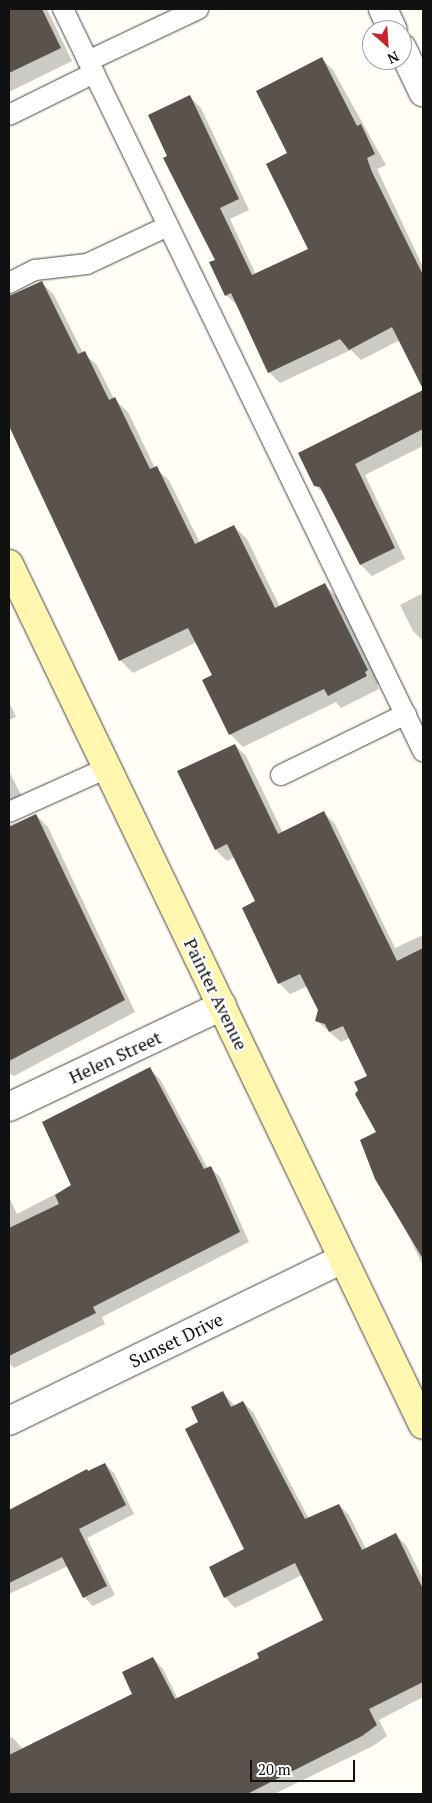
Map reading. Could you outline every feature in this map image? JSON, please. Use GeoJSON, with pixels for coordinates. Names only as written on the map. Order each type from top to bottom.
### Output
{"type":"FeatureCollection","features":[{"type":"Feature","properties":{"kind":"main road","name":"Painter Avenue"},"geometry":{"type":"LineString","coordinates":[[9,564],[423,1425]]}},
{"type":"Feature","properties":{"kind":"street"},"geometry":{"type":"LineString","coordinates":[[412,69],[423,92]]}},
{"type":"Feature","properties":{"kind":"street","name":"Helen Street"},"geometry":{"type":"LineString","coordinates":[[9,1107],[222,1006]]}},
{"type":"Feature","properties":{"kind":"street","name":"Sunset Drive"},"geometry":{"type":"LineString","coordinates":[[9,1421],[343,1259]]}},
{"type":"Feature","properties":{"kind":"lane"},"geometry":{"type":"LineString","coordinates":[[63,9],[423,751]]}},
{"type":"Feature","properties":{"kind":"lane"},"geometry":{"type":"LineString","coordinates":[[9,115],[91,67],[198,9]]}},
{"type":"Feature","properties":{"kind":"lane"},"geometry":{"type":"LineString","coordinates":[[9,283],[35,270],[87,264],[168,226]]}},
{"type":"Feature","properties":{"kind":"lane"},"geometry":{"type":"LineString","coordinates":[[281,775],[406,714]]}},
{"type":"Feature","properties":{"kind":"lane"},"geometry":{"type":"LineString","coordinates":[[9,812],[107,768]]}},
{"type":"Feature","properties":{"kind":"building"},"geometry":{"type":"Polygon","coordinates":[[[9,9],[42,9],[61,48],[9,73],[9,9]]]}},
{"type":"Feature","properties":{"kind":"building"},"geometry":{"type":"Polygon","coordinates":[[[322,57],[357,126],[361,124],[375,154],[367,158],[372,172],[423,275],[423,389],[392,327],[349,350],[340,339],[268,373],[231,293],[225,296],[209,262],[215,260],[163,158],[167,156],[148,115],[190,95],[239,199],[220,208],[252,275],[308,249],[266,164],[287,153],[256,91],[322,57]]]}},
{"type":"Feature","properties":{"kind":"building"},"geometry":{"type":"Polygon","coordinates":[[[42,281],[78,354],[85,351],[109,400],[115,397],[150,469],[157,466],[195,544],[234,525],[275,608],[325,583],[368,670],[365,672],[367,676],[328,696],[324,689],[229,735],[202,680],[212,675],[188,628],[119,661],[9,426],[9,296],[42,281]]]}},
{"type":"Feature","properties":{"kind":"building"},"geometry":{"type":"Polygon","coordinates":[[[423,390],[423,429],[355,464],[395,548],[360,565],[320,487],[314,486],[298,453],[423,390]]]}},
{"type":"Feature","properties":{"kind":"building"},"geometry":{"type":"Polygon","coordinates":[[[235,744],[278,834],[324,811],[397,961],[423,948],[423,1259],[375,1179],[360,1140],[376,1132],[355,1094],[358,1090],[354,1082],[367,1076],[343,1026],[329,1032],[325,1024],[315,1021],[318,1010],[300,974],[278,984],[242,908],[255,901],[227,844],[215,850],[177,771],[235,744]]]}},
{"type":"Feature","properties":{"kind":"building"},"geometry":{"type":"Polygon","coordinates":[[[36,814],[125,1000],[9,1061],[9,827],[36,814]]]}},
{"type":"Feature","properties":{"kind":"building"},"geometry":{"type":"Polygon","coordinates":[[[150,1067],[204,1169],[211,1166],[240,1232],[93,1307],[96,1313],[9,1356],[9,1228],[59,1204],[55,1195],[71,1185],[42,1122],[150,1067]]]}},
{"type":"Feature","properties":{"kind":"building"},"geometry":{"type":"Polygon","coordinates":[[[223,1391],[231,1407],[243,1401],[305,1519],[339,1504],[362,1550],[396,1533],[423,1589],[423,1682],[369,1709],[377,1725],[362,1736],[247,1794],[9,1794],[9,1755],[132,1694],[122,1672],[153,1657],[175,1699],[259,1658],[257,1653],[323,1620],[295,1563],[224,1598],[209,1567],[244,1549],[185,1429],[198,1422],[191,1407],[223,1391]]]}},
{"type":"Feature","properties":{"kind":"building"},"geometry":{"type":"Polygon","coordinates":[[[105,1463],[126,1505],[79,1529],[107,1586],[83,1598],[62,1557],[9,1583],[9,1510],[87,1469],[88,1471],[105,1463]]]}}]}
